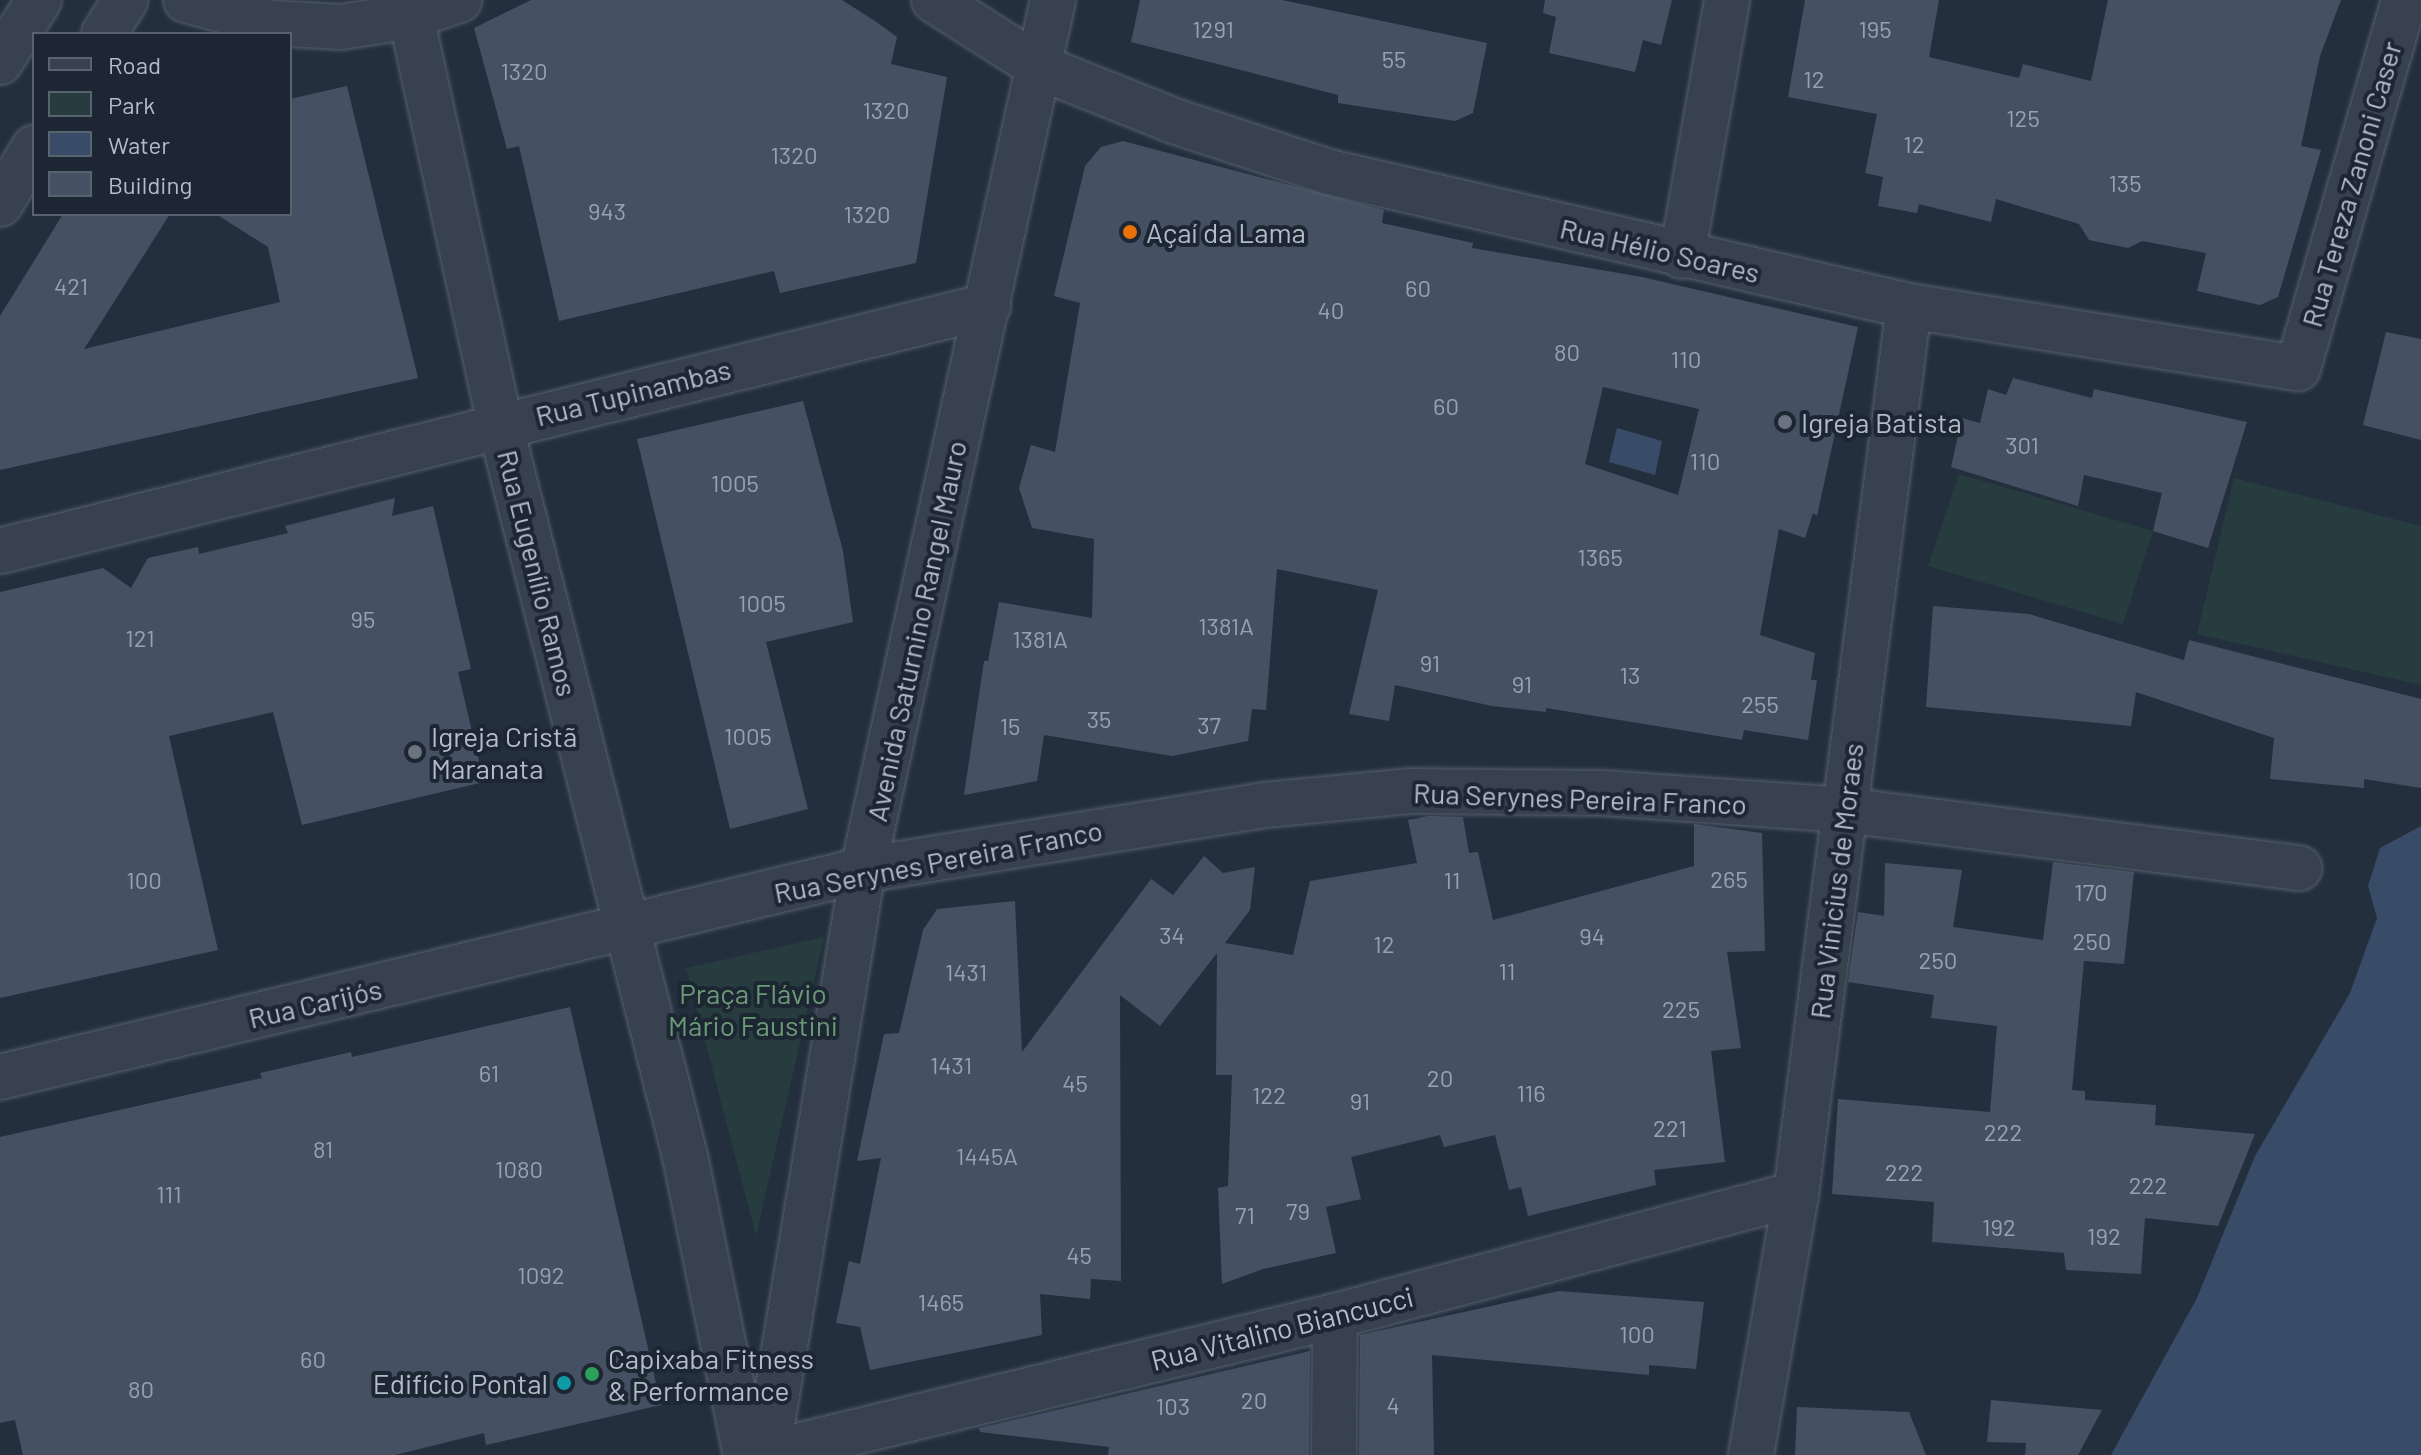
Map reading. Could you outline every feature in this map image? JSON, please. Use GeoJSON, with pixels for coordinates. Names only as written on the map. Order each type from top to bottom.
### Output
{"type":"FeatureCollection","features":[{"type":"Feature","properties":{"kind":"street"},"geometry":{"type":"LineString","coordinates":[[0,62],[39,0]]}},
{"type":"Feature","properties":{"kind":"street"},"geometry":{"type":"LineString","coordinates":[[105,32],[125,0]]}},
{"type":"Feature","properties":{"kind":"street"},"geometry":{"type":"LineString","coordinates":[[186,0],[271,23],[341,27],[411,16],[459,0]]}},
{"type":"Feature","properties":{"kind":"street","name":"Rua Hélio Soares"},"geometry":{"type":"LineString","coordinates":[[934,0],[1039,67],[1174,121],[1329,172],[1909,306],[2298,368]]}},
{"type":"Feature","properties":{"kind":"street","name":"Avenida Saturnino Rangel Mauro"},"geometry":{"type":"LineString","coordinates":[[760,1455],[863,870],[1053,0]]}},
{"type":"Feature","properties":{"kind":"street"},"geometry":{"type":"LineString","coordinates":[[1682,256],[1727,0]]}},
{"type":"Feature","properties":{"kind":"street","name":"Rua Tereza Zanoni Caser"},"geometry":{"type":"LineString","coordinates":[[2298,368],[2404,0]]}},
{"type":"Feature","properties":{"kind":"street","name":"Rua Eugenílio Ramos"},"geometry":{"type":"LineString","coordinates":[[411,16],[500,424],[760,1455]]}},
{"type":"Feature","properties":{"kind":"street"},"geometry":{"type":"LineString","coordinates":[[0,204],[32,151]]}},
{"type":"Feature","properties":{"kind":"street","name":"Rua Tupinambas"},"geometry":{"type":"LineString","coordinates":[[0,551],[500,424],[988,306]]}},
{"type":"Feature","properties":{"kind":"street","name":"Rua Vinicius de Moraes"},"geometry":{"type":"LineString","coordinates":[[1751,1455],[1796,1194],[1909,306]]}},
{"type":"Feature","properties":{"kind":"street","name":"Rua Serynes Pereira Franco"},"geometry":{"type":"LineString","coordinates":[[629,928],[863,870],[1265,805],[1410,791],[1602,793],[1845,810],[2299,868]]}},
{"type":"Feature","properties":{"kind":"street","name":"Rua Carijós"},"geometry":{"type":"LineString","coordinates":[[0,1077],[629,928]]}},
{"type":"Feature","properties":{"kind":"street","name":"Rua Vitalino Biancucci"},"geometry":{"type":"LineString","coordinates":[[760,1455],[1335,1316],[1796,1194]]}},
{"type":"Feature","properties":{"kind":"street"},"geometry":{"type":"LineString","coordinates":[[1334,1455],[1335,1316]]}},
{"type":"Feature","properties":{"kind":"green space"},"geometry":{"type":"Polygon","coordinates":[[[1959,474],[2153,531],[2123,624],[1928,566],[1959,474]]]}},
{"type":"Feature","properties":{"kind":"green space"},"geometry":{"type":"Polygon","coordinates":[[[2234,478],[2421,526],[2421,685],[2197,634],[2234,478]]]}},
{"type":"Feature","properties":{"kind":"green space","name":"Praça Flávio Mário Faustini"},"geometry":{"type":"Polygon","coordinates":[[[824,937],[756,1236],[686,968],[824,937]]]}},
{"type":"Feature","properties":{"kind":"water"},"geometry":{"type":"Polygon","coordinates":[[[1617,428],[1662,441],[1655,475],[1609,462],[1617,428]]]}},
{"type":"Feature","properties":{"kind":"water"},"geometry":{"type":"Polygon","coordinates":[[[2421,826],[2421,1455],[2111,1455],[2197,1298],[2255,1156],[2350,993],[2377,918],[2368,886],[2380,848],[2421,826]]]}},
{"type":"Feature","properties":{"kind":"building"},"geometry":{"type":"Polygon","coordinates":[[[531,0],[842,0],[875,21],[897,37],[891,64],[947,77],[916,263],[780,293],[774,271],[559,321],[519,146],[507,149],[474,28],[531,0]]]}},
{"type":"Feature","properties":{"kind":"building"},"geometry":{"type":"Polygon","coordinates":[[[1140,0],[1282,0],[1487,43],[1473,113],[1455,121],[1338,103],[1338,95],[1131,42],[1140,0]]]}},
{"type":"Feature","properties":{"kind":"building"},"geometry":{"type":"Polygon","coordinates":[[[1545,0],[1672,0],[1661,45],[1643,40],[1635,72],[1549,53],[1556,17],[1543,13],[1545,0]]]}},
{"type":"Feature","properties":{"kind":"building"},"geometry":{"type":"Polygon","coordinates":[[[1805,0],[1939,0],[1929,57],[2019,78],[2023,64],[2091,81],[2108,0],[2341,0],[2320,56],[2301,146],[2321,150],[2278,297],[2260,305],[2197,291],[2206,253],[2142,241],[2128,248],[2089,240],[2079,224],[1996,199],[1991,222],[1919,204],[1917,213],[1878,206],[1883,177],[1865,173],[1877,114],[1788,97],[1805,0]]]}},
{"type":"Feature","properties":{"kind":"building"},"geometry":{"type":"Polygon","coordinates":[[[347,86],[418,378],[0,470],[0,316],[62,216],[169,216],[84,349],[280,302],[268,247],[219,216],[292,216],[292,99],[347,86]]]}},
{"type":"Feature","properties":{"kind":"building"},"geometry":{"type":"Polygon","coordinates":[[[1123,141],[1384,210],[1382,223],[1473,243],[1472,248],[1642,277],[1858,327],[1817,516],[1813,513],[1805,538],[1779,529],[1760,635],[1815,653],[1811,680],[1817,680],[1808,740],[1744,730],[1742,740],[1546,708],[1546,712],[1492,706],[1395,685],[1389,721],[1349,714],[1378,590],[1277,569],[1266,710],[1252,709],[1248,741],[1172,756],[1044,735],[1037,781],[964,795],[984,661],[988,661],[999,602],[1092,618],[1094,539],[1032,528],[1019,488],[1031,445],[1055,452],[1080,303],[1054,296],[1085,166],[1101,147],[1123,141]],[[1603,387],[1585,464],[1678,495],[1699,409],[1603,387]]]}},
{"type":"Feature","properties":{"kind":"building"},"geometry":{"type":"Polygon","coordinates":[[[2386,332],[2421,339],[2421,440],[2363,425],[2386,332]]]}},
{"type":"Feature","properties":{"kind":"building"},"geometry":{"type":"Polygon","coordinates":[[[2013,378],[2092,398],[2094,389],[2247,422],[2208,548],[2153,531],[2162,493],[2084,475],[2078,506],[1951,467],[1962,418],[1980,423],[1988,389],[2006,395],[2013,378]]]}},
{"type":"Feature","properties":{"kind":"building"},"geometry":{"type":"Polygon","coordinates":[[[803,401],[843,551],[853,622],[766,642],[808,809],[730,829],[637,439],[803,401]]]}},
{"type":"Feature","properties":{"kind":"building"},"geometry":{"type":"Polygon","coordinates":[[[395,498],[392,516],[433,506],[471,669],[458,672],[484,782],[302,825],[273,712],[169,736],[218,950],[0,998],[0,592],[103,568],[131,588],[148,558],[198,547],[199,554],[288,533],[285,526],[395,498]]]}},
{"type":"Feature","properties":{"kind":"building"},"geometry":{"type":"Polygon","coordinates":[[[1933,606],[2029,614],[2184,660],[2189,640],[2421,699],[2421,788],[2364,779],[2364,788],[2270,779],[2274,738],[2136,692],[2131,726],[1926,707],[1933,606]]]}},
{"type":"Feature","properties":{"kind":"building"},"geometry":{"type":"Polygon","coordinates":[[[1429,816],[1463,817],[1469,853],[1478,852],[1493,920],[1694,866],[1694,824],[1762,833],[1765,951],[1727,952],[1741,1048],[1711,1051],[1725,1162],[1654,1170],[1656,1185],[1528,1216],[1521,1187],[1509,1190],[1495,1135],[1444,1147],[1440,1135],[1351,1157],[1361,1199],[1326,1207],[1336,1253],[1263,1269],[1222,1284],[1218,1188],[1228,1186],[1232,1075],[1216,1075],[1217,953],[1160,1026],[1120,995],[1121,1281],[1091,1279],[1090,1299],[1040,1294],[1042,1335],[870,1370],[860,1327],[836,1323],[849,1261],[860,1264],[881,1158],[857,1161],[884,1034],[899,1033],[923,930],[937,909],[1015,901],[1022,1052],[1151,879],[1173,895],[1204,856],[1223,873],[1255,867],[1250,910],[1225,943],[1293,955],[1310,881],[1417,863],[1408,820],[1429,816]]]}},
{"type":"Feature","properties":{"kind":"building"},"geometry":{"type":"Polygon","coordinates":[[[2053,862],[2134,872],[2124,964],[2084,961],[2072,1090],[2085,1091],[2085,1100],[2156,1105],[2155,1125],[2255,1134],[2218,1226],[2145,1218],[2141,1274],[2066,1270],[2064,1253],[1932,1242],[1934,1202],[1832,1194],[1838,1099],[1990,1112],[1997,1026],[1931,1018],[1934,995],[1848,982],[1858,912],[1884,916],[1885,863],[1962,870],[1953,927],[2043,940],[2053,862]]]}},
{"type":"Feature","properties":{"kind":"building"},"geometry":{"type":"Polygon","coordinates":[[[570,1007],[661,1405],[486,1445],[484,1433],[395,1455],[23,1455],[15,1420],[0,1423],[0,1137],[262,1078],[260,1073],[351,1052],[352,1057],[570,1007]]]}},
{"type":"Feature","properties":{"kind":"building"},"geometry":{"type":"Polygon","coordinates":[[[1559,1291],[1704,1302],[1696,1369],[1649,1365],[1649,1375],[1432,1355],[1434,1455],[1359,1455],[1360,1335],[1559,1291]]]}},
{"type":"Feature","properties":{"kind":"building"},"geometry":{"type":"Polygon","coordinates":[[[1310,1351],[1309,1455],[1108,1455],[1109,1447],[980,1432],[979,1428],[1310,1351]]]}},
{"type":"Feature","properties":{"kind":"building"},"geometry":{"type":"Polygon","coordinates":[[[1991,1400],[2102,1410],[2078,1455],[2025,1455],[2026,1443],[1987,1442],[1991,1400]]]}},
{"type":"Feature","properties":{"kind":"building"},"geometry":{"type":"Polygon","coordinates":[[[1797,1407],[1909,1412],[1926,1455],[1795,1455],[1797,1407]]]}},
{"type":"Feature","properties":{"kind":"place","name":"Açaí da Lama"},"geometry":{"type":"Point","coordinates":[1130,232]}},
{"type":"Feature","properties":{"kind":"place","name":"Igreja Batista"},"geometry":{"type":"Point","coordinates":[1785,422]}},
{"type":"Feature","properties":{"kind":"place","name":"Igreja Cristã Maranata"},"geometry":{"type":"Point","coordinates":[415,752]}},
{"type":"Feature","properties":{"kind":"place","name":"Capixaba Fitness & Performance"},"geometry":{"type":"Point","coordinates":[592,1374]}},
{"type":"Feature","properties":{"kind":"place","name":"Edifício Pontal"},"geometry":{"type":"Point","coordinates":[564,1383]}}]}
